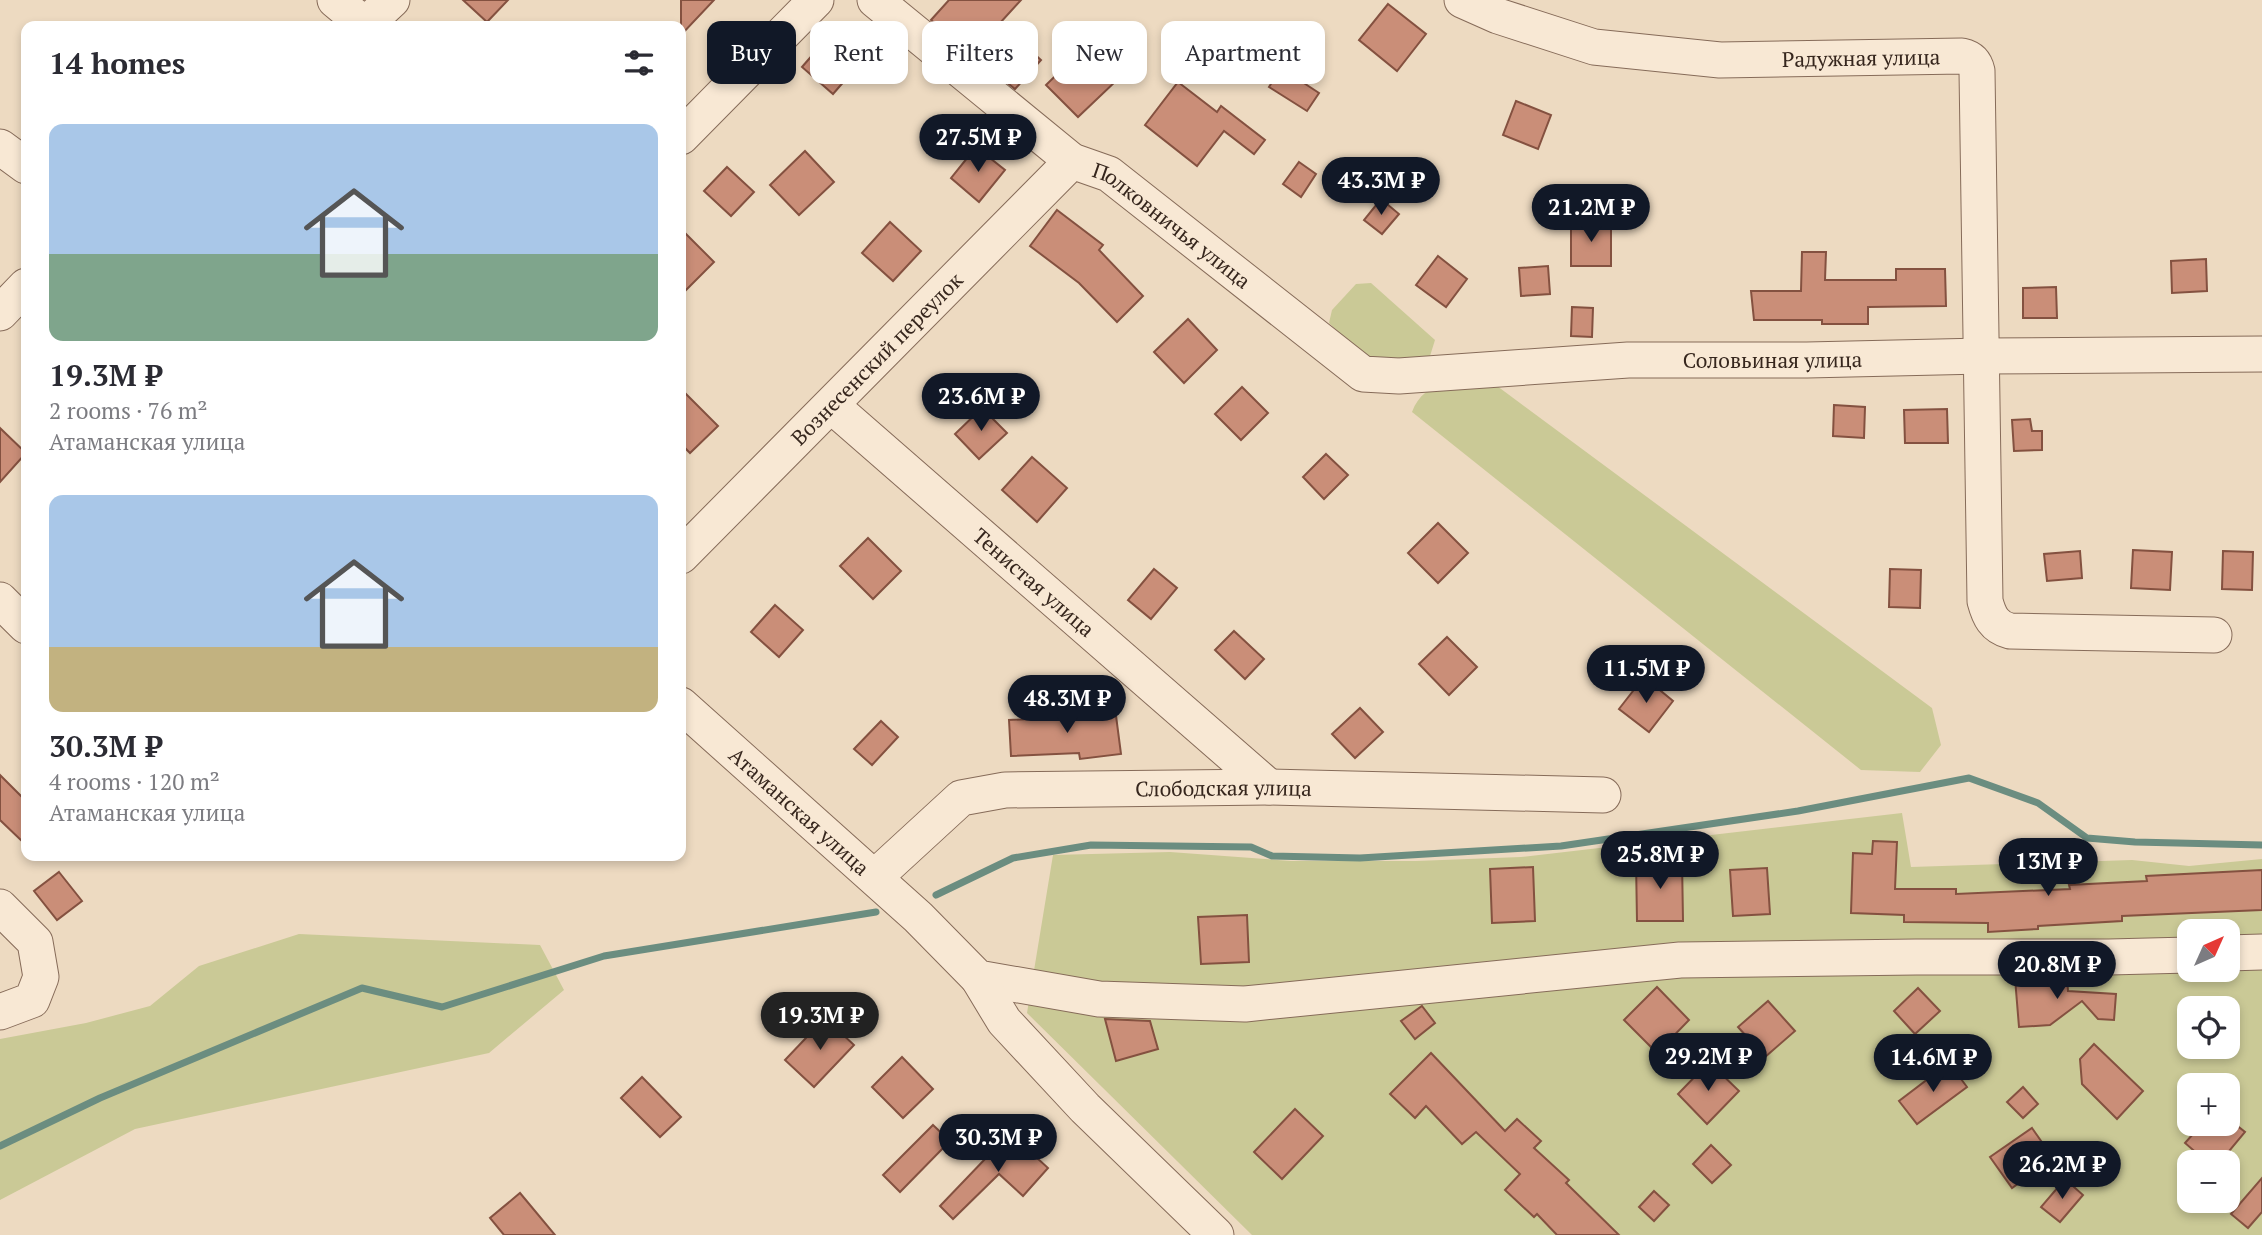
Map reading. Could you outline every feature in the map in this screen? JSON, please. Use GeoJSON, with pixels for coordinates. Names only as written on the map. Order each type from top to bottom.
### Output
{"type":"FeatureCollection","features":[{"type":"Feature","properties":{"kind":"street"},"geometry":{"type":"LineString","coordinates":[[335,0],[360,21]]}},
{"type":"Feature","properties":{"kind":"street"},"geometry":{"type":"LineString","coordinates":[[369,21],[392,0]]}},
{"type":"Feature","properties":{"kind":"street"},"geometry":{"type":"LineString","coordinates":[[686,132],[816,0]]}},
{"type":"Feature","properties":{"kind":"street","name":"Полковничья улица"},"geometry":{"type":"LineString","coordinates":[[875,0],[1072,161],[1108,174],[1301,324]]}},
{"type":"Feature","properties":{"kind":"street","name":"Радужная улица"},"geometry":{"type":"LineString","coordinates":[[1462,0],[1498,16],[1594,47],[1720,60],[1971,58],[1978,71],[1982,356]]}},
{"type":"Feature","properties":{"kind":"street"},"geometry":{"type":"LineString","coordinates":[[0,147],[21,162]]}},
{"type":"Feature","properties":{"kind":"street","name":"Вознесенский переулок"},"geometry":{"type":"LineString","coordinates":[[686,551],[1072,161]]}},
{"type":"Feature","properties":{"kind":"street"},"geometry":{"type":"LineString","coordinates":[[0,313],[21,291]]}},
{"type":"Feature","properties":{"kind":"street","name":"Соловьиная улица"},"geometry":{"type":"LineString","coordinates":[[1301,324],[1363,374],[1399,376],[1628,360],[2262,354]]}},
{"type":"Feature","properties":{"kind":"street"},"geometry":{"type":"LineString","coordinates":[[1982,356],[1985,601],[1988,615],[1995,624],[2010,631],[2214,635]]}},
{"type":"Feature","properties":{"kind":"street","name":"Тенистая улица"},"geometry":{"type":"LineString","coordinates":[[832,405],[1269,787]]}},
{"type":"Feature","properties":{"kind":"street"},"geometry":{"type":"LineString","coordinates":[[0,600],[21,621]]}},
{"type":"Feature","properties":{"kind":"street","name":"Атаманская улица"},"geometry":{"type":"LineString","coordinates":[[686,709],[875,877],[978,978]]}},
{"type":"Feature","properties":{"kind":"street","name":"Слободская улица"},"geometry":{"type":"LineString","coordinates":[[875,877],[961,798],[1005,790],[1269,787],[1603,795]]}},
{"type":"Feature","properties":{"kind":"street"},"geometry":{"type":"LineString","coordinates":[[0,907],[35,942],[41,977],[32,1000],[0,1012]]}},
{"type":"Feature","properties":{"kind":"street"},"geometry":{"type":"LineString","coordinates":[[2240,953],[2262,952]]}},
{"type":"Feature","properties":{"kind":"street"},"geometry":{"type":"LineString","coordinates":[[978,978],[1099,999],[1245,1004],[1680,960],[2177,954]]}},
{"type":"Feature","properties":{"kind":"street"},"geometry":{"type":"LineString","coordinates":[[978,978],[1004,1021],[1085,1108],[1216,1235]]}},
{"type":"Feature","properties":{"kind":"shaded area"},"geometry":{"type":"Polygon","coordinates":[[[1371,283],[1435,340],[1430,356],[1379,362],[1364,357],[1329,323],[1332,310],[1356,284],[1371,283]]]}},
{"type":"Feature","properties":{"kind":"shaded area"},"geometry":{"type":"Polygon","coordinates":[[[1489,380],[1932,708],[1941,745],[1920,772],[1861,770],[1412,412],[1425,393],[1434,387],[1454,382],[1489,380]]]}},
{"type":"Feature","properties":{"kind":"shaded area"},"geometry":{"type":"Polygon","coordinates":[[[1902,813],[1911,867],[2132,860],[2189,866],[2262,859],[2262,1235],[1252,1235],[1027,1013],[1053,855],[1170,852],[1291,861],[1416,861],[1521,857],[1902,813]]]}},
{"type":"Feature","properties":{"kind":"shaded area"},"geometry":{"type":"Polygon","coordinates":[[[299,934],[540,945],[564,990],[489,1053],[135,1129],[0,1200],[0,1039],[86,1023],[150,1006],[199,966],[299,934]]]}},
{"type":"Feature","properties":{"kind":"building"},"geometry":{"type":"Polygon","coordinates":[[[463,0],[508,0],[486,21],[463,0]]]}},
{"type":"Feature","properties":{"kind":"building"},"geometry":{"type":"Polygon","coordinates":[[[681,0],[714,0],[686,30],[686,21],[681,21],[681,0]]]}},
{"type":"Feature","properties":{"kind":"building"},"geometry":{"type":"Polygon","coordinates":[[[949,0],[1021,0],[1002,21],[931,20],[949,0]]]}},
{"type":"Feature","properties":{"kind":"building"},"geometry":{"type":"Polygon","coordinates":[[[1388,4],[1426,34],[1397,71],[1359,40],[1388,4]]]}},
{"type":"Feature","properties":{"kind":"building"},"geometry":{"type":"Polygon","coordinates":[[[810,58],[810,74],[802,67],[810,58]]]}},
{"type":"Feature","properties":{"kind":"building"},"geometry":{"type":"Polygon","coordinates":[[[1052,79],[1052,84],[1113,84],[1078,117],[1046,85],[1052,79]]]}},
{"type":"Feature","properties":{"kind":"building"},"geometry":{"type":"Polygon","coordinates":[[[822,84],[842,84],[833,94],[822,84]]]}},
{"type":"Feature","properties":{"kind":"building"},"geometry":{"type":"Polygon","coordinates":[[[1176,84],[1181,84],[1217,112],[1221,106],[1265,140],[1254,154],[1224,131],[1197,166],[1145,125],[1176,84]]]}},
{"type":"Feature","properties":{"kind":"building"},"geometry":{"type":"Polygon","coordinates":[[[1271,84],[1305,84],[1319,93],[1307,111],[1269,87],[1271,84]]]}},
{"type":"Feature","properties":{"kind":"building"},"geometry":{"type":"Polygon","coordinates":[[[1516,101],[1551,115],[1538,149],[1503,135],[1516,101]]]}},
{"type":"Feature","properties":{"kind":"building"},"geometry":{"type":"Polygon","coordinates":[[[976,147],[1005,170],[979,202],[951,178],[976,147]]]}},
{"type":"Feature","properties":{"kind":"building"},"geometry":{"type":"Polygon","coordinates":[[[805,151],[834,182],[799,215],[770,185],[805,151]]]}},
{"type":"Feature","properties":{"kind":"building"},"geometry":{"type":"Polygon","coordinates":[[[1299,162],[1316,174],[1301,197],[1283,184],[1299,162]]]}},
{"type":"Feature","properties":{"kind":"building"},"geometry":{"type":"Polygon","coordinates":[[[727,167],[754,192],[731,216],[704,191],[727,167]]]}},
{"type":"Feature","properties":{"kind":"building"},"geometry":{"type":"Polygon","coordinates":[[[1381,199],[1399,214],[1382,234],[1364,220],[1381,199]]]}},
{"type":"Feature","properties":{"kind":"building"},"geometry":{"type":"Polygon","coordinates":[[[1057,210],[1103,245],[1099,250],[1143,296],[1117,322],[1079,283],[1030,246],[1057,210]]]}},
{"type":"Feature","properties":{"kind":"building"},"geometry":{"type":"Polygon","coordinates":[[[890,222],[921,251],[893,281],[862,253],[890,222]]]}},
{"type":"Feature","properties":{"kind":"building"},"geometry":{"type":"Polygon","coordinates":[[[1571,222],[1611,222],[1611,266],[1571,266],[1571,222]]]}},
{"type":"Feature","properties":{"kind":"building"},"geometry":{"type":"Polygon","coordinates":[[[686,234],[714,262],[686,290],[686,234]]]}},
{"type":"Feature","properties":{"kind":"building"},"geometry":{"type":"Polygon","coordinates":[[[1802,252],[1826,252],[1825,280],[1896,280],[1896,269],[1945,269],[1946,306],[1868,307],[1868,324],[1822,324],[1822,320],[1754,320],[1751,291],[1801,291],[1802,252]]]}},
{"type":"Feature","properties":{"kind":"building"},"geometry":{"type":"Polygon","coordinates":[[[1438,256],[1467,279],[1446,307],[1416,285],[1438,256]]]}},
{"type":"Feature","properties":{"kind":"building"},"geometry":{"type":"Polygon","coordinates":[[[2206,259],[2207,291],[2172,293],[2171,261],[2206,259]]]}},
{"type":"Feature","properties":{"kind":"building"},"geometry":{"type":"Polygon","coordinates":[[[1548,266],[1550,294],[1521,296],[1519,268],[1548,266]]]}},
{"type":"Feature","properties":{"kind":"building"},"geometry":{"type":"Polygon","coordinates":[[[2056,287],[2057,318],[2023,318],[2023,288],[2056,287]]]}},
{"type":"Feature","properties":{"kind":"building"},"geometry":{"type":"Polygon","coordinates":[[[1572,307],[1593,308],[1592,337],[1571,336],[1572,307]]]}},
{"type":"Feature","properties":{"kind":"building"},"geometry":{"type":"Polygon","coordinates":[[[1188,319],[1217,350],[1184,383],[1154,352],[1188,319]]]}},
{"type":"Feature","properties":{"kind":"building"},"geometry":{"type":"Polygon","coordinates":[[[1242,387],[1268,413],[1241,440],[1215,414],[1242,387]]]}},
{"type":"Feature","properties":{"kind":"building"},"geometry":{"type":"Polygon","coordinates":[[[686,394],[718,426],[690,453],[686,449],[686,394]]]}},
{"type":"Feature","properties":{"kind":"building"},"geometry":{"type":"Polygon","coordinates":[[[1834,405],[1865,407],[1864,438],[1833,436],[1834,405]]]}},
{"type":"Feature","properties":{"kind":"building"},"geometry":{"type":"Polygon","coordinates":[[[982,408],[1007,433],[979,459],[955,434],[982,408]]]}},
{"type":"Feature","properties":{"kind":"building"},"geometry":{"type":"Polygon","coordinates":[[[1947,409],[1948,443],[1905,443],[1904,410],[1947,409]]]}},
{"type":"Feature","properties":{"kind":"building"},"geometry":{"type":"Polygon","coordinates":[[[2030,419],[2032,431],[2042,431],[2042,450],[2014,451],[2012,420],[2030,419]]]}},
{"type":"Feature","properties":{"kind":"building"},"geometry":{"type":"Polygon","coordinates":[[[0,428],[21,448],[21,459],[0,482],[0,428]]]}},
{"type":"Feature","properties":{"kind":"building"},"geometry":{"type":"Polygon","coordinates":[[[1326,454],[1348,475],[1324,499],[1303,477],[1326,454]]]}},
{"type":"Feature","properties":{"kind":"building"},"geometry":{"type":"Polygon","coordinates":[[[1032,457],[1067,488],[1037,522],[1002,490],[1032,457]]]}},
{"type":"Feature","properties":{"kind":"building"},"geometry":{"type":"Polygon","coordinates":[[[1438,523],[1468,553],[1438,583],[1408,553],[1438,523]]]}},
{"type":"Feature","properties":{"kind":"building"},"geometry":{"type":"Polygon","coordinates":[[[868,538],[901,571],[873,599],[840,566],[868,538]]]}},
{"type":"Feature","properties":{"kind":"building"},"geometry":{"type":"Polygon","coordinates":[[[2133,550],[2172,552],[2170,590],[2131,588],[2133,550]]]}},
{"type":"Feature","properties":{"kind":"building"},"geometry":{"type":"Polygon","coordinates":[[[2080,551],[2082,578],[2047,581],[2044,554],[2080,551]]]}},
{"type":"Feature","properties":{"kind":"building"},"geometry":{"type":"Polygon","coordinates":[[[2223,551],[2253,552],[2252,590],[2222,589],[2223,551]]]}},
{"type":"Feature","properties":{"kind":"building"},"geometry":{"type":"Polygon","coordinates":[[[1154,569],[1177,588],[1151,619],[1128,600],[1154,569]]]}},
{"type":"Feature","properties":{"kind":"building"},"geometry":{"type":"Polygon","coordinates":[[[1890,569],[1921,570],[1920,608],[1889,607],[1890,569]]]}},
{"type":"Feature","properties":{"kind":"building"},"geometry":{"type":"Polygon","coordinates":[[[775,605],[803,630],[779,657],[751,632],[775,605]]]}},
{"type":"Feature","properties":{"kind":"building"},"geometry":{"type":"Polygon","coordinates":[[[1234,631],[1264,659],[1245,679],[1215,650],[1234,631]]]}},
{"type":"Feature","properties":{"kind":"building"},"geometry":{"type":"Polygon","coordinates":[[[1447,637],[1477,667],[1449,695],[1419,664],[1447,637]]]}},
{"type":"Feature","properties":{"kind":"building"},"geometry":{"type":"Polygon","coordinates":[[[1644,677],[1673,701],[1649,732],[1619,709],[1644,677]]]}},
{"type":"Feature","properties":{"kind":"building"},"geometry":{"type":"Polygon","coordinates":[[[1115,708],[1121,754],[1080,759],[1079,753],[1011,756],[1009,720],[1075,717],[1074,713],[1115,708]]]}},
{"type":"Feature","properties":{"kind":"building"},"geometry":{"type":"Polygon","coordinates":[[[1360,708],[1383,732],[1355,758],[1332,734],[1360,708]]]}},
{"type":"Feature","properties":{"kind":"building"},"geometry":{"type":"Polygon","coordinates":[[[881,721],[898,737],[872,765],[854,749],[881,721]]]}},
{"type":"Feature","properties":{"kind":"building"},"geometry":{"type":"Polygon","coordinates":[[[0,775],[21,796],[21,840],[0,820],[0,775]]]}},
{"type":"Feature","properties":{"kind":"building"},"geometry":{"type":"Polygon","coordinates":[[[1873,841],[1897,842],[1895,889],[1956,889],[1956,894],[2070,889],[2069,885],[2147,881],[2146,876],[2262,870],[2262,910],[2122,916],[2122,921],[1988,932],[1988,923],[1904,922],[1904,915],[1851,913],[1853,853],[1872,854],[1873,841]]]}},
{"type":"Feature","properties":{"kind":"building"},"geometry":{"type":"Polygon","coordinates":[[[1682,860],[1683,921],[1637,921],[1636,861],[1682,860]]]}},
{"type":"Feature","properties":{"kind":"building"},"geometry":{"type":"Polygon","coordinates":[[[1533,867],[1535,921],[1492,923],[1490,869],[1533,867]]]}},
{"type":"Feature","properties":{"kind":"building"},"geometry":{"type":"Polygon","coordinates":[[[1767,868],[1770,914],[1733,916],[1730,870],[1767,868]]]}},
{"type":"Feature","properties":{"kind":"building"},"geometry":{"type":"Polygon","coordinates":[[[59,872],[82,901],[57,920],[34,891],[59,872]]]}},
{"type":"Feature","properties":{"kind":"building"},"geometry":{"type":"Polygon","coordinates":[[[1247,915],[1249,962],[1201,964],[1198,917],[1247,915]]]}},
{"type":"Feature","properties":{"kind":"building"},"geometry":{"type":"Polygon","coordinates":[[[2067,977],[2068,991],[2116,994],[2114,1020],[2098,1019],[2082,1001],[2050,1025],[2019,1027],[2015,978],[2067,977]]]}},
{"type":"Feature","properties":{"kind":"building"},"geometry":{"type":"Polygon","coordinates":[[[1657,987],[1689,1020],[1657,1053],[1624,1020],[1657,987]]]}},
{"type":"Feature","properties":{"kind":"building"},"geometry":{"type":"Polygon","coordinates":[[[1918,988],[1940,1011],[1915,1034],[1894,1011],[1918,988]]]}},
{"type":"Feature","properties":{"kind":"building"},"geometry":{"type":"Polygon","coordinates":[[[1768,1001],[1795,1031],[1765,1057],[1738,1027],[1768,1001]]]}},
{"type":"Feature","properties":{"kind":"building"},"geometry":{"type":"Polygon","coordinates":[[[1422,1006],[1435,1023],[1415,1039],[1401,1021],[1422,1006]]]}},
{"type":"Feature","properties":{"kind":"building"},"geometry":{"type":"Polygon","coordinates":[[[825,1018],[854,1045],[814,1087],[785,1060],[825,1018]]]}},
{"type":"Feature","properties":{"kind":"building"},"geometry":{"type":"Polygon","coordinates":[[[1105,1019],[1150,1021],[1158,1049],[1116,1061],[1105,1019]]]}},
{"type":"Feature","properties":{"kind":"building"},"geometry":{"type":"Polygon","coordinates":[[[2094,1044],[2143,1091],[2117,1119],[2082,1084],[2080,1059],[2094,1044]]]}},
{"type":"Feature","properties":{"kind":"building"},"geometry":{"type":"Polygon","coordinates":[[[1431,1053],[1505,1131],[1517,1119],[1541,1141],[1534,1148],[1569,1180],[1566,1183],[1619,1235],[1557,1235],[1537,1214],[1534,1217],[1505,1190],[1520,1174],[1476,1132],[1462,1144],[1426,1106],[1415,1118],[1390,1094],[1431,1053]]]}},
{"type":"Feature","properties":{"kind":"building"},"geometry":{"type":"Polygon","coordinates":[[[902,1057],[933,1089],[903,1118],[872,1087],[902,1057]]]}},
{"type":"Feature","properties":{"kind":"building"},"geometry":{"type":"Polygon","coordinates":[[[1709,1062],[1739,1091],[1707,1124],[1678,1094],[1709,1062]]]}},
{"type":"Feature","properties":{"kind":"building"},"geometry":{"type":"Polygon","coordinates":[[[1949,1063],[1967,1087],[1917,1124],[1899,1101],[1949,1063]]]}},
{"type":"Feature","properties":{"kind":"building"},"geometry":{"type":"Polygon","coordinates":[[[642,1077],[681,1117],[660,1137],[621,1098],[642,1077]]]}},
{"type":"Feature","properties":{"kind":"building"},"geometry":{"type":"Polygon","coordinates":[[[2023,1087],[2038,1104],[2023,1118],[2007,1102],[2023,1087]]]}},
{"type":"Feature","properties":{"kind":"building"},"geometry":{"type":"Polygon","coordinates":[[[1295,1109],[1323,1136],[1282,1179],[1254,1152],[1295,1109]]]}},
{"type":"Feature","properties":{"kind":"building"},"geometry":{"type":"Polygon","coordinates":[[[933,1125],[950,1141],[900,1192],[883,1175],[933,1125]]]}},
{"type":"Feature","properties":{"kind":"building"},"geometry":{"type":"Polygon","coordinates":[[[2032,1128],[2053,1158],[2012,1188],[1990,1157],[2032,1128]]]}},
{"type":"Feature","properties":{"kind":"building"},"geometry":{"type":"Polygon","coordinates":[[[2240,1128],[2245,1132],[2230,1150],[2193,1150],[2185,1143],[2191,1136],[2240,1136],[2240,1128]]]}},
{"type":"Feature","properties":{"kind":"building"},"geometry":{"type":"Polygon","coordinates":[[[1010,1133],[1048,1168],[1023,1196],[999,1174],[953,1219],[940,1206],[1010,1133]]]}},
{"type":"Feature","properties":{"kind":"building"},"geometry":{"type":"Polygon","coordinates":[[[1711,1145],[1731,1165],[1712,1183],[1693,1164],[1711,1145]]]}},
{"type":"Feature","properties":{"kind":"building"},"geometry":{"type":"Polygon","coordinates":[[[2262,1178],[2262,1212],[2248,1228],[2231,1214],[2240,1213],[2240,1204],[2262,1178]]]}},
{"type":"Feature","properties":{"kind":"building"},"geometry":{"type":"Polygon","coordinates":[[[2065,1179],[2083,1195],[2060,1222],[2041,1207],[2065,1179]]]}},
{"type":"Feature","properties":{"kind":"building"},"geometry":{"type":"Polygon","coordinates":[[[1654,1191],[1669,1205],[1654,1221],[1639,1207],[1654,1191]]]}},
{"type":"Feature","properties":{"kind":"building"},"geometry":{"type":"Polygon","coordinates":[[[520,1193],[555,1235],[504,1235],[490,1218],[520,1193]]]}},
{"type":"Feature","properties":{"kind":"waterway"},"geometry":{"type":"LineString","coordinates":[[936,895],[1013,858],[1091,845],[1251,847],[1272,856],[1360,858],[1561,846],[1798,811],[1969,778],[2038,803],[2087,838],[2262,845]]}},
{"type":"Feature","properties":{"kind":"waterway"},"geometry":{"type":"LineString","coordinates":[[0,1146],[100,1098],[362,988],[442,1007],[604,956],[876,912]]}}]}
